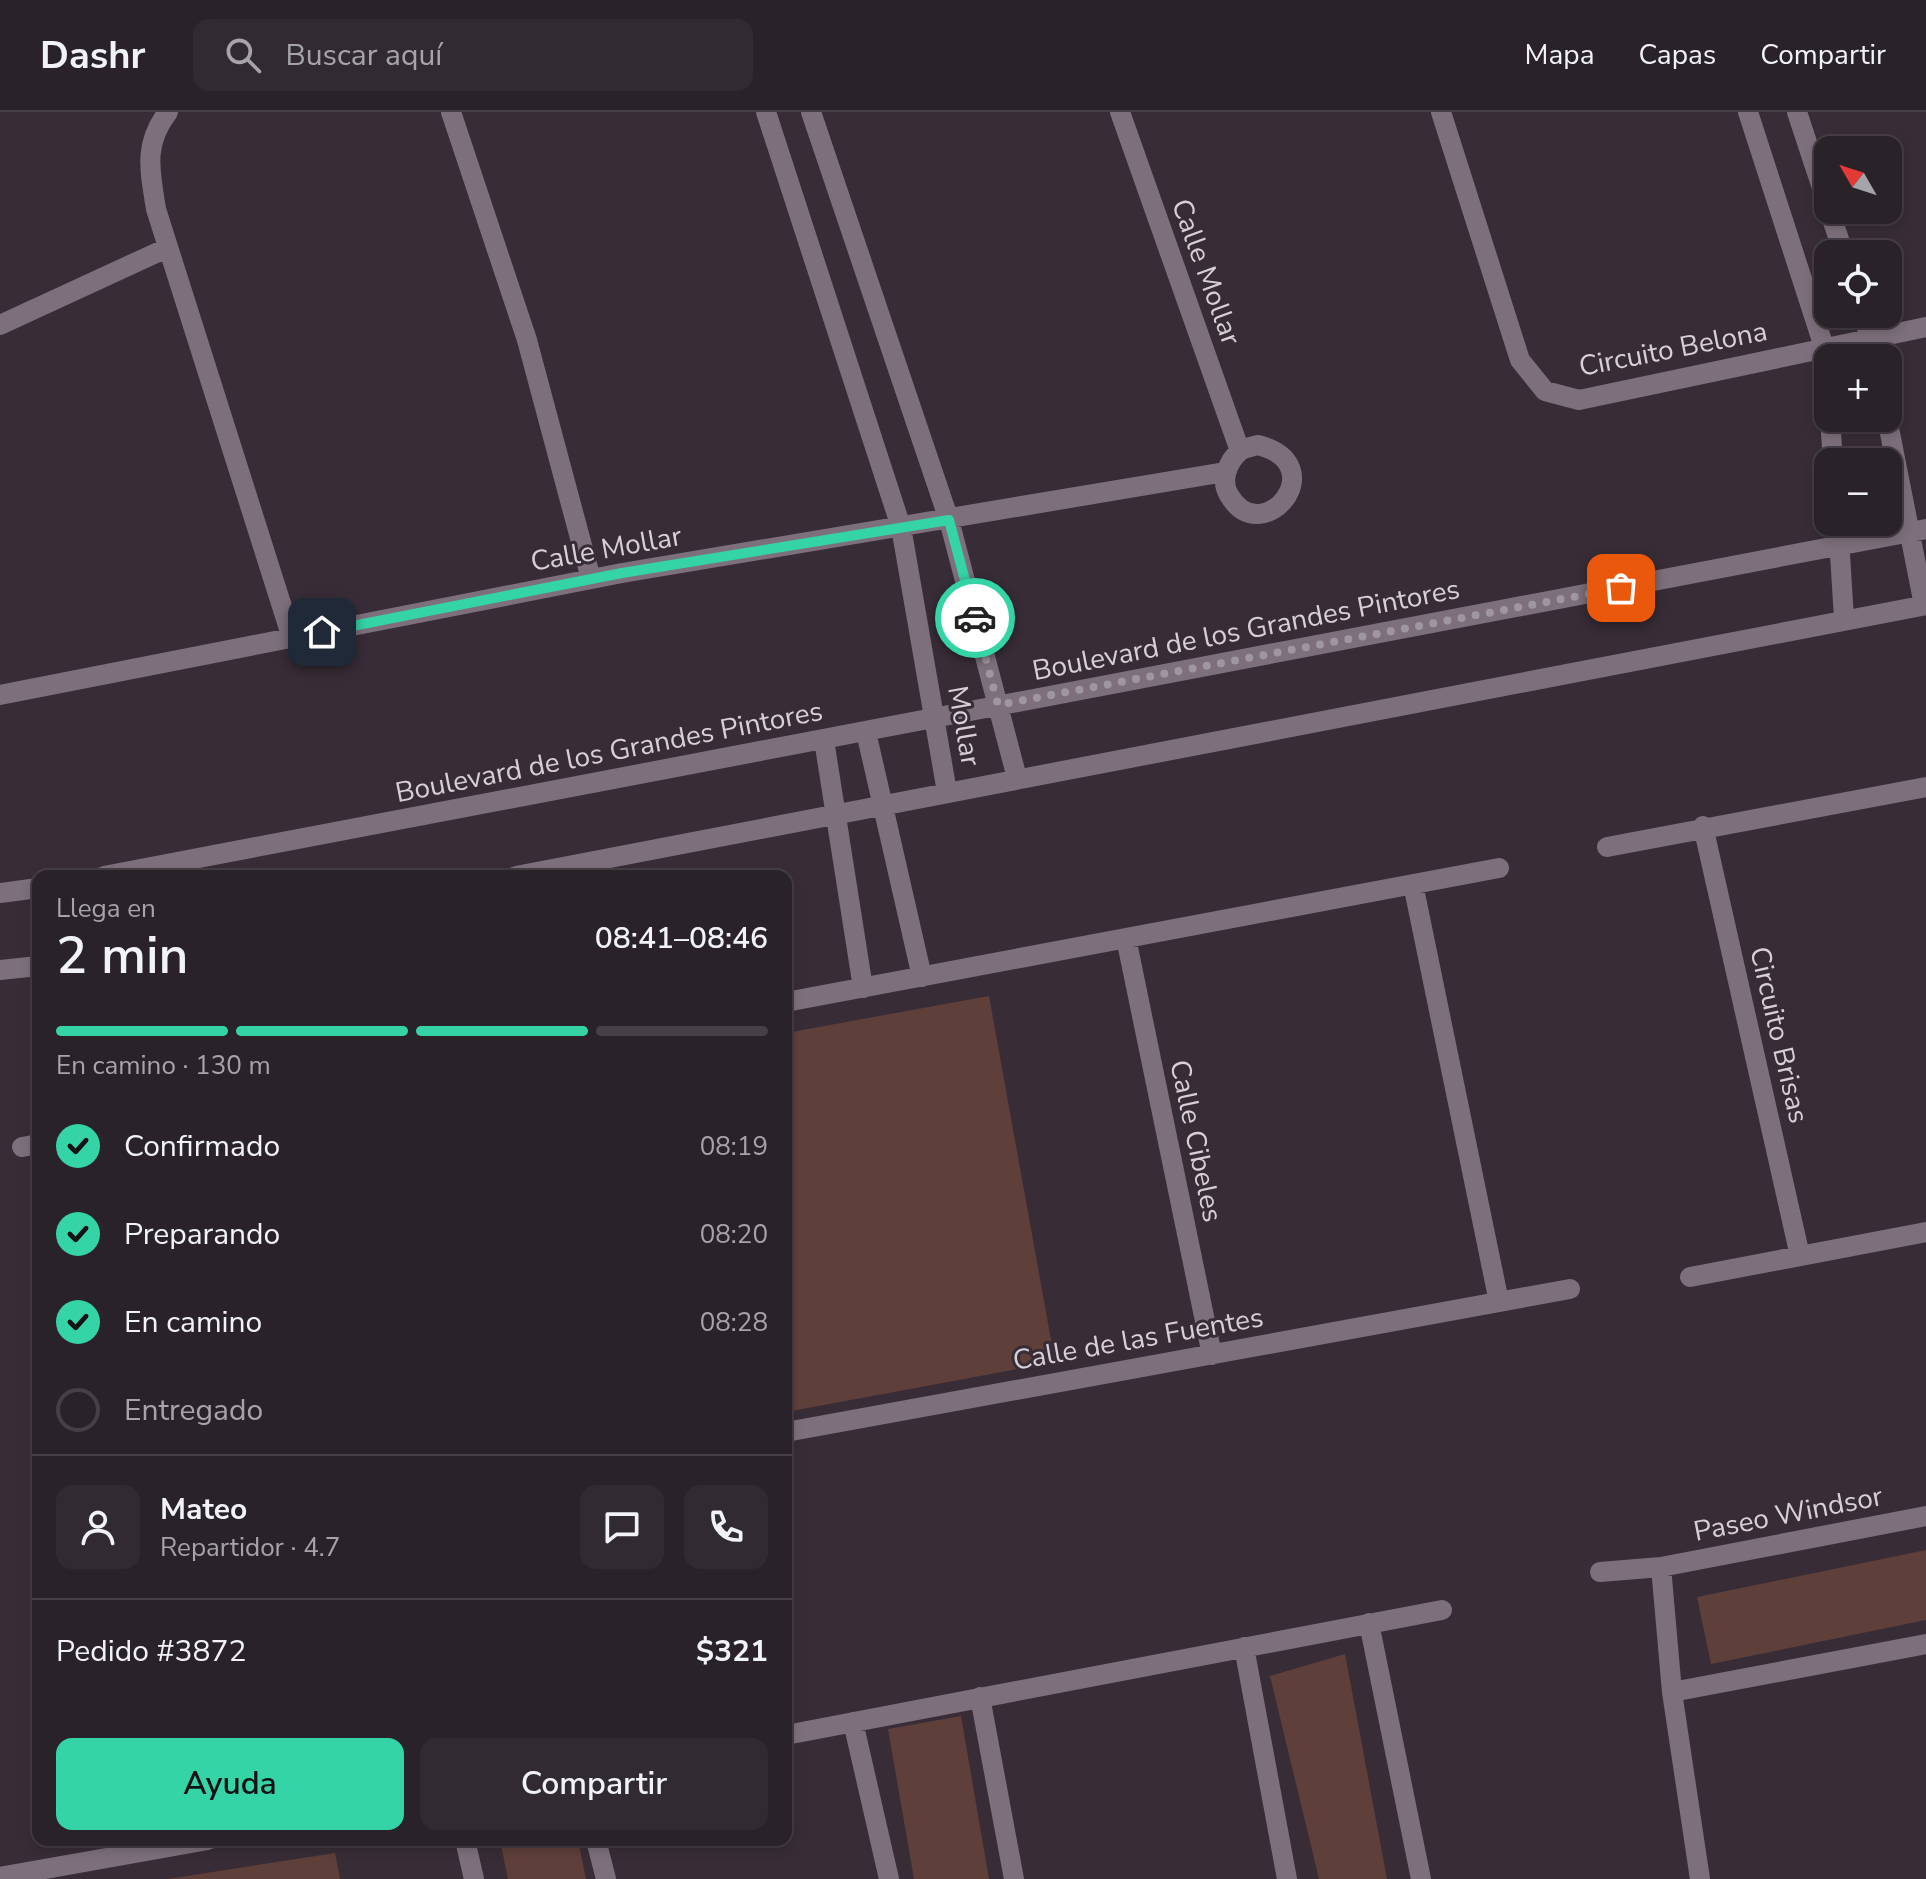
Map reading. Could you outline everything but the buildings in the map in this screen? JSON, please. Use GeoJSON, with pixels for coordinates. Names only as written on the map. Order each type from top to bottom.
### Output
{"type":"FeatureCollection","features":[{"type":"Feature","properties":{"kind":"street"},"geometry":{"type":"LineString","coordinates":[[168,112],[155,129],[148,153],[156,209],[292,638]]}},
{"type":"Feature","properties":{"kind":"street"},"geometry":{"type":"LineString","coordinates":[[451,112],[527,340],[591,579]]}},
{"type":"Feature","properties":{"kind":"street","name":"Mollar"},"geometry":{"type":"LineString","coordinates":[[766,112],[901,527],[947,792]]}},
{"type":"Feature","properties":{"kind":"street","name":"Mollar"},"geometry":{"type":"LineString","coordinates":[[811,112],[949,520],[1017,778]]}},
{"type":"Feature","properties":{"kind":"street","name":"Calle Mollar"},"geometry":{"type":"LineString","coordinates":[[1120,112],[1240,451]]}},
{"type":"Feature","properties":{"kind":"street","name":"Circuito Belona"},"geometry":{"type":"LineString","coordinates":[[1441,112],[1520,360],[1545,391],[1579,400],[1814,349]]}},
{"type":"Feature","properties":{"kind":"street"},"geometry":{"type":"LineString","coordinates":[[1748,112],[1823,344]]}},
{"type":"Feature","properties":{"kind":"street"},"geometry":{"type":"LineString","coordinates":[[1797,112],[1814,163]]}},
{"type":"Feature","properties":{"kind":"street"},"geometry":{"type":"LineString","coordinates":[[0,325],[167,248]]}},
{"type":"Feature","properties":{"kind":"street","name":"Circuito Belona"},"geometry":{"type":"LineString","coordinates":[[1838,344],[1926,327]]}},
{"type":"Feature","properties":{"kind":"street"},"geometry":{"type":"LineString","coordinates":[[1868,328],[1872,344]]}},
{"type":"Feature","properties":{"kind":"street"},"geometry":{"type":"LineString","coordinates":[[547,870],[1925,605],[1917,530],[1891,432]]}},
{"type":"Feature","properties":{"kind":"street"},"geometry":{"type":"LineString","coordinates":[[1258,445],[1276,450],[1289,464],[1293,482],[1286,500],[1272,512],[1253,514],[1235,506],[1225,490],[1225,472],[1240,451],[1258,445]]}},
{"type":"Feature","properties":{"kind":"street","name":"Calle Mollar"},"geometry":{"type":"LineString","coordinates":[[0,695],[591,579],[1225,472]]}},
{"type":"Feature","properties":{"kind":"street","name":"Boulevard de los Grandes Pintores"},"geometry":{"type":"LineString","coordinates":[[136,870],[1917,530]]}},
{"type":"Feature","properties":{"kind":"street"},"geometry":{"type":"LineString","coordinates":[[1839,536],[1844,619]]}},
{"type":"Feature","properties":{"kind":"street"},"geometry":{"type":"LineString","coordinates":[[866,732],[922,977]]}},
{"type":"Feature","properties":{"kind":"street"},"geometry":{"type":"LineString","coordinates":[[824,740],[863,988]]}},
{"type":"Feature","properties":{"kind":"street"},"geometry":{"type":"LineString","coordinates":[[1607,847],[1703,826],[1926,787]]}},
{"type":"Feature","properties":{"kind":"street","name":"Circuito Brisas"},"geometry":{"type":"LineString","coordinates":[[1703,826],[1800,1256]]}},
{"type":"Feature","properties":{"kind":"street"},"geometry":{"type":"LineString","coordinates":[[792,1001],[1499,868]]}},
{"type":"Feature","properties":{"kind":"street"},"geometry":{"type":"LineString","coordinates":[[1413,884],[1499,1302]]}},
{"type":"Feature","properties":{"kind":"street"},"geometry":{"type":"LineString","coordinates":[[0,893],[32,889]]}},
{"type":"Feature","properties":{"kind":"street","name":"Calle Cibeles"},"geometry":{"type":"LineString","coordinates":[[1126,938],[1212,1355]]}},
{"type":"Feature","properties":{"kind":"street"},"geometry":{"type":"LineString","coordinates":[[0,970],[32,967]]}},
{"type":"Feature","properties":{"kind":"street"},"geometry":{"type":"LineString","coordinates":[[1690,1277],[1926,1232]]}},
{"type":"Feature","properties":{"kind":"street","name":"Calle de las Fuentes"},"geometry":{"type":"LineString","coordinates":[[792,1431],[1570,1289]]}},
{"type":"Feature","properties":{"kind":"street","name":"Paseo Windsor"},"geometry":{"type":"LineString","coordinates":[[1600,1572],[1661,1567],[1926,1516]]}},
{"type":"Feature","properties":{"kind":"street","name":"Paseo Windsor"},"geometry":{"type":"LineString","coordinates":[[1661,1567],[1672,1692],[1700,1879]]}},
{"type":"Feature","properties":{"kind":"street"},"geometry":{"type":"LineString","coordinates":[[792,1734],[1442,1610]]}},
{"type":"Feature","properties":{"kind":"street"},"geometry":{"type":"LineString","coordinates":[[1369,1623],[1421,1879]]}},
{"type":"Feature","properties":{"kind":"street"},"geometry":{"type":"LineString","coordinates":[[1672,1692],[1926,1644]]}},
{"type":"Feature","properties":{"kind":"street"},"geometry":{"type":"LineString","coordinates":[[1244,1647],[1287,1879]]}},
{"type":"Feature","properties":{"kind":"street"},"geometry":{"type":"LineString","coordinates":[[980,1697],[1014,1879]]}},
{"type":"Feature","properties":{"kind":"street"},"geometry":{"type":"LineString","coordinates":[[853,1722],[889,1879]]}},
{"type":"Feature","properties":{"kind":"street"},"geometry":{"type":"LineString","coordinates":[[0,1877],[174,1846]]}},
{"type":"Feature","properties":{"kind":"street"},"geometry":{"type":"LineString","coordinates":[[466,1846],[474,1879]]}},
{"type":"Feature","properties":{"kind":"street"},"geometry":{"type":"LineString","coordinates":[[598,1846],[606,1879]]}},
{"type":"Feature","properties":{"kind":"street"},"geometry":{"type":"LineString","coordinates":[[85,1862],[97,1879]]}},
{"type":"Feature","properties":{"kind":"shaded area"},"geometry":{"type":"Polygon","coordinates":[[[989,996],[1055,1362],[792,1411],[792,1032],[989,996]]]}},
{"type":"Feature","properties":{"kind":"shaded area"},"geometry":{"type":"Polygon","coordinates":[[[1926,1550],[1926,1620],[1711,1664],[1697,1597],[1926,1550]]]}},
{"type":"Feature","properties":{"kind":"shaded area"},"geometry":{"type":"Polygon","coordinates":[[[1345,1654],[1387,1879],[1319,1879],[1270,1676],[1345,1654]]]}},
{"type":"Feature","properties":{"kind":"shaded area"},"geometry":{"type":"Polygon","coordinates":[[[961,1716],[989,1879],[914,1879],[888,1729],[961,1716]]]}},
{"type":"Feature","properties":{"kind":"shaded area"},"geometry":{"type":"Polygon","coordinates":[[[501,1846],[579,1846],[586,1879],[508,1879],[501,1846]]]}},
{"type":"Feature","properties":{"kind":"shaded area"},"geometry":{"type":"Polygon","coordinates":[[[335,1853],[340,1879],[168,1879],[335,1853]]]}},
{"type":"Feature","properties":{"kind":"way so far"},"geometry":{"type":"LineString","coordinates":[[975,618],[998,705],[1621,588]]}},
{"type":"Feature","properties":{"kind":"route"},"geometry":{"type":"LineString","coordinates":[[322,632],[622,573],[949,520],[975,618]]}}]}
